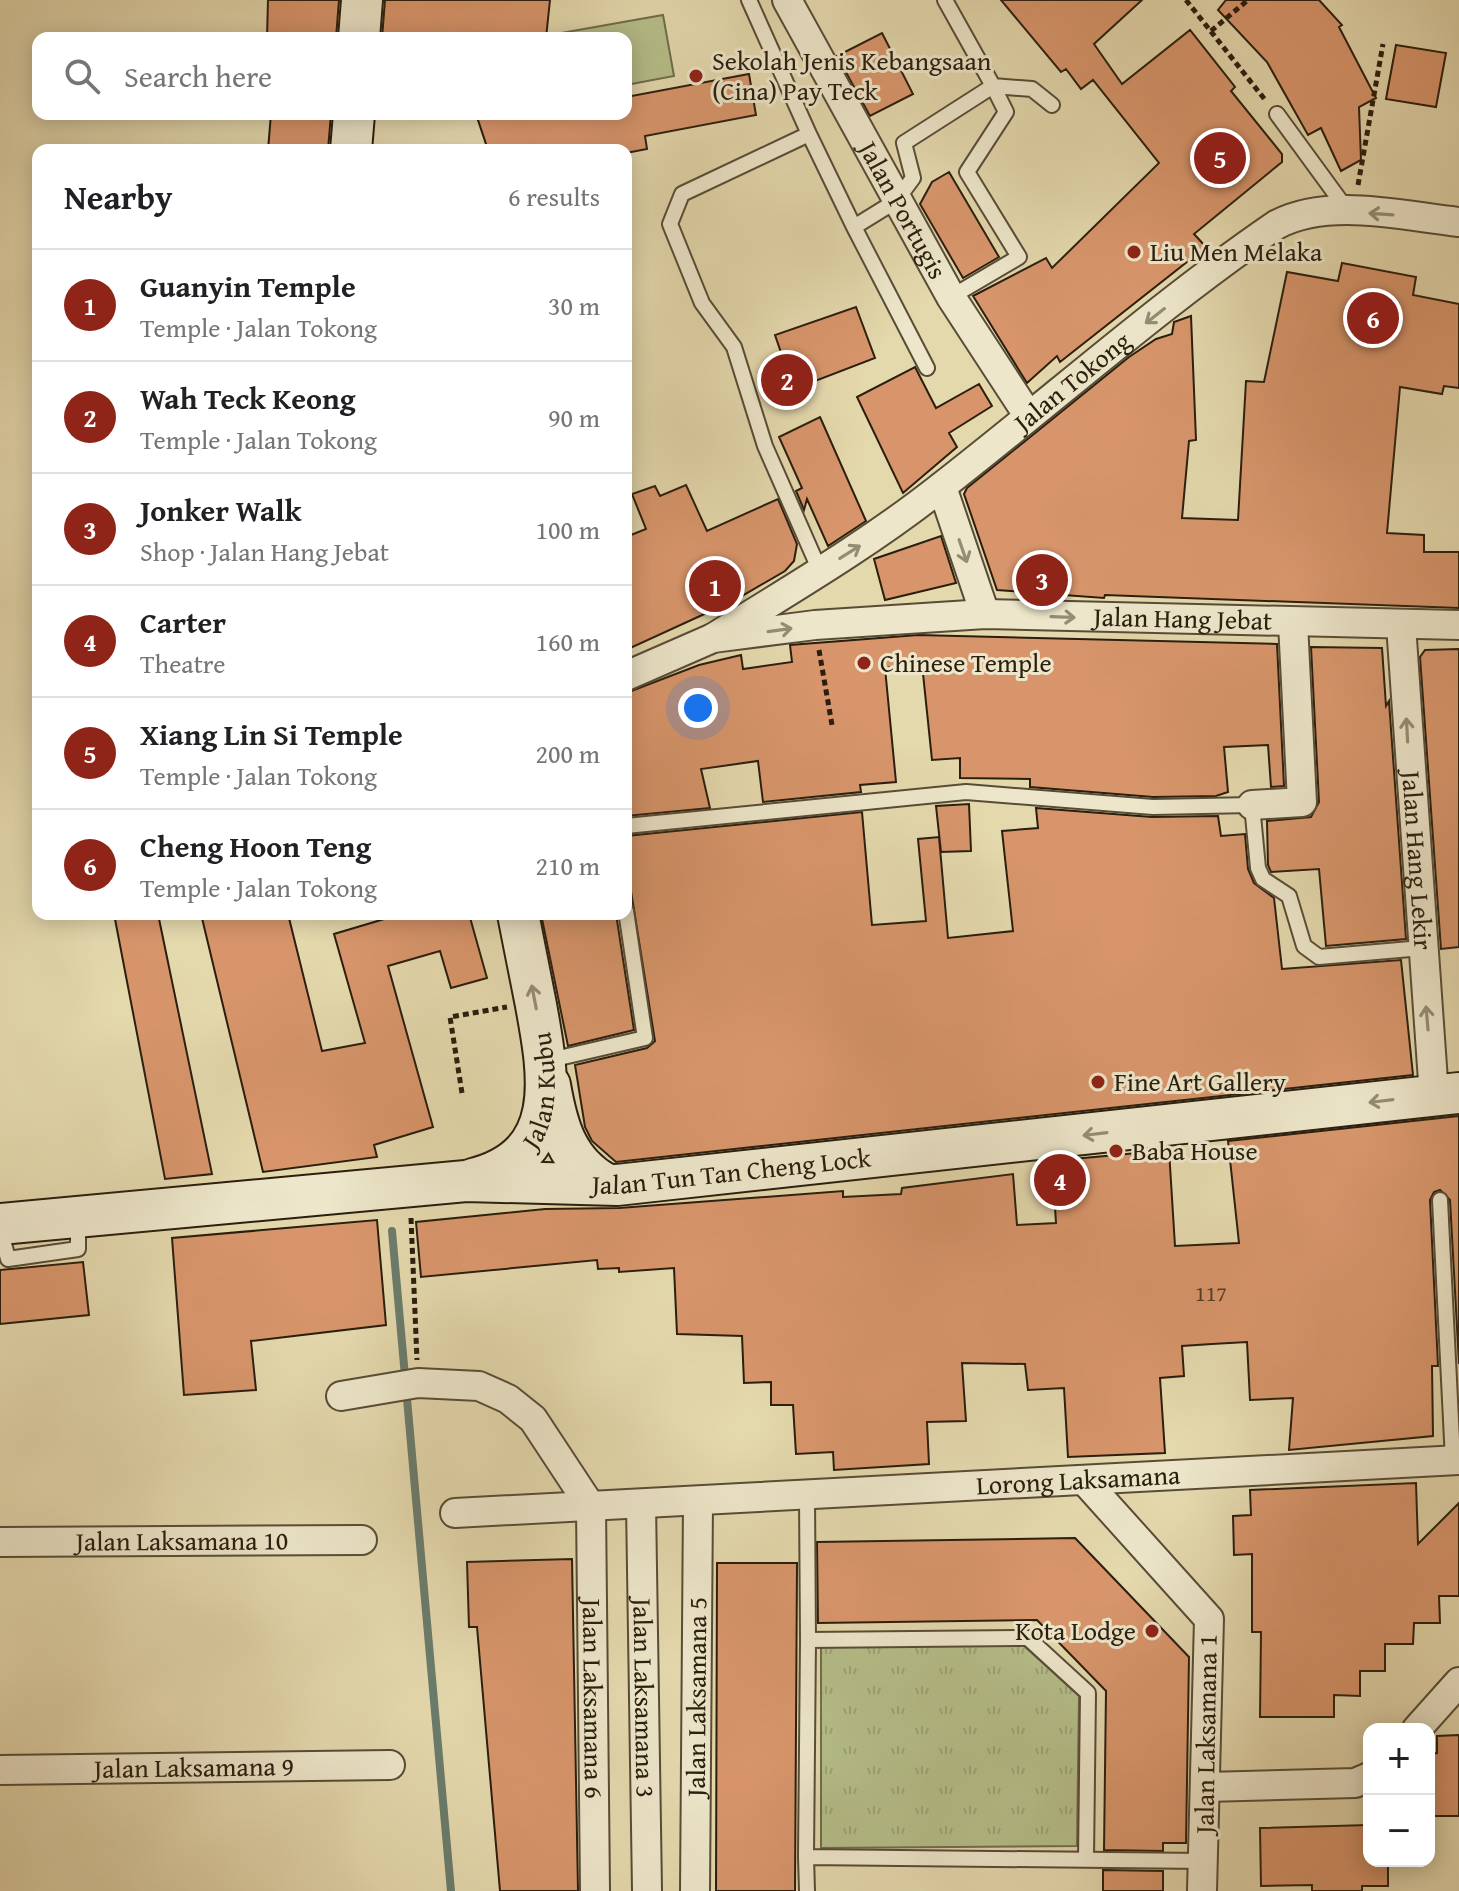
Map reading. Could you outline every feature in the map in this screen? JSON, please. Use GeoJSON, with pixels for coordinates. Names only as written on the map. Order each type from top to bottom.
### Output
{"type":"FeatureCollection","features":[{"type":"Feature","properties":{"kind":"main road"},"geometry":{"type":"LineString","coordinates":[[359,32],[362,0]]}},
{"type":"Feature","properties":{"kind":"main road"},"geometry":{"type":"LineString","coordinates":[[352,144],[354,120]]}},
{"type":"Feature","properties":{"kind":"main road","name":"Jalan Kubu"},"geometry":{"type":"LineString","coordinates":[[466,1181],[505,1167],[523,1151],[543,1116],[547,1067],[519,920]]}},
{"type":"Feature","properties":{"kind":"main road"},"geometry":{"type":"LineString","coordinates":[[547,1067],[554,1106],[569,1150],[580,1166],[606,1184]]}},
{"type":"Feature","properties":{"kind":"main road","name":"Jalan Tun Tan Cheng Lock"},"geometry":{"type":"LineString","coordinates":[[0,1226],[78,1216],[466,1181],[606,1184],[910,1155],[1446,1094]]}},
{"type":"Feature","properties":{"kind":"street","name":"Jalan Portugis"},"geometry":{"type":"LineString","coordinates":[[787,0],[951,297],[1028,415]]}},
{"type":"Feature","properties":{"kind":"street","name":"Jalan Tokong"},"geometry":{"type":"LineString","coordinates":[[713,638],[820,571],[942,487],[1028,415],[1276,225],[1310,212],[1341,207],[1459,222]]}},
{"type":"Feature","properties":{"kind":"street"},"geometry":{"type":"LineString","coordinates":[[942,487],[985,614]]}},
{"type":"Feature","properties":{"kind":"street","name":"Jalan Hang Jebat"},"geometry":{"type":"LineString","coordinates":[[632,673],[713,638],[815,625],[985,614],[1459,625]]}},
{"type":"Feature","properties":{"kind":"street"},"geometry":{"type":"LineString","coordinates":[[1252,805],[1302,802],[1293,623]]}},
{"type":"Feature","properties":{"kind":"street","name":"Jalan Hang Lekir"},"geometry":{"type":"LineString","coordinates":[[1401,625],[1422,948],[1446,1094]]}},
{"type":"Feature","properties":{"kind":"street"},"geometry":{"type":"LineString","coordinates":[[341,1396],[418,1383],[479,1386],[508,1399],[533,1419],[591,1507]]}},
{"type":"Feature","properties":{"kind":"street","name":"Lorong Laksamana"},"geometry":{"type":"LineString","coordinates":[[455,1513],[1457,1460]]}},
{"type":"Feature","properties":{"kind":"street","name":"Jalan Laksamana 1"},"geometry":{"type":"LineString","coordinates":[[1084,1480],[1209,1619],[1202,1891]]}},
{"type":"Feature","properties":{"kind":"street","name":"Jalan Laksamana 5"},"geometry":{"type":"LineString","coordinates":[[695,1891],[698,1502]]}},
{"type":"Feature","properties":{"kind":"street","name":"Jalan Laksamana 3"},"geometry":{"type":"LineString","coordinates":[[641,1504],[647,1891]]}},
{"type":"Feature","properties":{"kind":"street","name":"Jalan Laksamana 6"},"geometry":{"type":"LineString","coordinates":[[591,1507],[595,1891]]}},
{"type":"Feature","properties":{"kind":"street","name":"Jalan Laksamana 10"},"geometry":{"type":"LineString","coordinates":[[0,1542],[362,1540]]}},
{"type":"Feature","properties":{"kind":"street"},"geometry":{"type":"LineString","coordinates":[[1422,1723],[1459,1682]]}},
{"type":"Feature","properties":{"kind":"street","name":"Jalan Laksamana 9"},"geometry":{"type":"LineString","coordinates":[[0,1770],[390,1765]]}},
{"type":"Feature","properties":{"kind":"street"},"geometry":{"type":"LineString","coordinates":[[1206,1787],[1355,1783],[1363,1780]]}},
{"type":"Feature","properties":{"kind":"lane"},"geometry":{"type":"LineString","coordinates":[[749,0],[809,134],[927,368]]}},
{"type":"Feature","properties":{"kind":"lane"},"geometry":{"type":"LineString","coordinates":[[945,0],[1006,112],[967,172],[1019,257],[951,297]]}},
{"type":"Feature","properties":{"kind":"lane"},"geometry":{"type":"LineString","coordinates":[[854,227],[896,201],[913,178],[904,143],[993,86],[1032,89],[1052,105]]}},
{"type":"Feature","properties":{"kind":"lane"},"geometry":{"type":"LineString","coordinates":[[1277,114],[1341,207]]}},
{"type":"Feature","properties":{"kind":"lane"},"geometry":{"type":"LineString","coordinates":[[809,134],[682,194],[670,224],[702,303],[734,347],[765,446],[820,571]]}},
{"type":"Feature","properties":{"kind":"lane"},"geometry":{"type":"LineString","coordinates":[[632,825],[966,792],[1153,807],[1252,805],[1258,868],[1263,879],[1289,896],[1304,946],[1319,957],[1422,948]]}},
{"type":"Feature","properties":{"kind":"lane"},"geometry":{"type":"LineString","coordinates":[[547,1067],[645,1038],[627,920]]}},
{"type":"Feature","properties":{"kind":"lane"},"geometry":{"type":"LineString","coordinates":[[1440,1200],[1457,1460]]}},
{"type":"Feature","properties":{"kind":"lane"},"geometry":{"type":"LineString","coordinates":[[807,1496],[807,1891]]}},
{"type":"Feature","properties":{"kind":"lane"},"geometry":{"type":"LineString","coordinates":[[808,1640],[1028,1638],[1088,1693],[1086,1859]]}},
{"type":"Feature","properties":{"kind":"lane"},"geometry":{"type":"LineString","coordinates":[[806,1857],[1203,1861]]}},
{"type":"Feature","properties":{"kind":"path"},"geometry":{"type":"LineString","coordinates":[[1186,0],[1277,114]]}},
{"type":"Feature","properties":{"kind":"path"},"geometry":{"type":"LineString","coordinates":[[1211,31],[1248,0]]}},
{"type":"Feature","properties":{"kind":"path"},"geometry":{"type":"LineString","coordinates":[[1341,207],[1355,201],[1383,44]]}},
{"type":"Feature","properties":{"kind":"path"},"geometry":{"type":"LineString","coordinates":[[815,625],[832,725]]}},
{"type":"Feature","properties":{"kind":"path"},"geometry":{"type":"LineString","coordinates":[[462,1093],[450,1017],[511,1006]]}},
{"type":"Feature","properties":{"kind":"path"},"geometry":{"type":"LineString","coordinates":[[409,1186],[418,1383]]}},
{"type":"Feature","properties":{"kind":"green space"},"geometry":{"type":"Polygon","coordinates":[[[663,15],[674,76],[632,84],[632,32],[567,32],[663,15]]]}},
{"type":"Feature","properties":{"kind":"green space"},"geometry":{"type":"Polygon","coordinates":[[[1023,1645],[1079,1696],[1077,1846],[821,1848],[821,1647],[1023,1645]]]}},
{"type":"Feature","properties":{"kind":"building"},"geometry":{"type":"Polygon","coordinates":[[[268,0],[339,0],[336,32],[267,32],[268,0]]]}},
{"type":"Feature","properties":{"kind":"building"},"geometry":{"type":"Polygon","coordinates":[[[385,0],[550,0],[547,32],[382,32],[385,0]]]}},
{"type":"Feature","properties":{"kind":"building"},"geometry":{"type":"Polygon","coordinates":[[[1001,0],[1142,0],[1094,44],[1122,84],[1190,30],[1235,87],[1231,91],[1282,154],[1282,162],[1194,234],[1206,247],[1060,362],[1057,356],[1027,383],[973,296],[1046,258],[1052,268],[1159,163],[1093,80],[1081,89],[1066,69],[1061,72],[1001,0]]]}},
{"type":"Feature","properties":{"kind":"building"},"geometry":{"type":"Polygon","coordinates":[[[1226,0],[1319,0],[1342,25],[1339,27],[1376,98],[1359,107],[1361,160],[1341,171],[1321,128],[1308,135],[1267,62],[1218,10],[1226,0]]]}},
{"type":"Feature","properties":{"kind":"building"},"geometry":{"type":"Polygon","coordinates":[[[882,33],[913,94],[870,116],[837,56],[882,33]]]}},
{"type":"Feature","properties":{"kind":"building"},"geometry":{"type":"Polygon","coordinates":[[[1396,45],[1446,53],[1436,107],[1386,99],[1396,45]]]}},
{"type":"Feature","properties":{"kind":"building"},"geometry":{"type":"Polygon","coordinates":[[[749,74],[756,115],[645,136],[647,149],[632,152],[632,144],[486,144],[478,120],[632,120],[632,96],[749,74]]]}},
{"type":"Feature","properties":{"kind":"building"},"geometry":{"type":"Polygon","coordinates":[[[270,120],[330,120],[328,144],[268,144],[270,120]]]}},
{"type":"Feature","properties":{"kind":"building"},"geometry":{"type":"Polygon","coordinates":[[[949,172],[999,257],[963,278],[920,204],[932,182],[949,172]]]}},
{"type":"Feature","properties":{"kind":"building"},"geometry":{"type":"Polygon","coordinates":[[[1342,263],[1416,277],[1413,295],[1459,304],[1459,388],[1444,386],[1442,394],[1400,387],[1387,533],[1424,535],[1424,552],[1459,552],[1459,608],[1105,595],[1104,598],[997,590],[964,494],[967,488],[1129,357],[1156,339],[1172,334],[1174,322],[1191,316],[1196,440],[1189,441],[1182,518],[1238,520],[1246,381],[1264,382],[1287,272],[1338,281],[1342,263]]]}},
{"type":"Feature","properties":{"kind":"building"},"geometry":{"type":"Polygon","coordinates":[[[856,307],[875,358],[771,398],[764,378],[787,370],[775,335],[856,307]]]}},
{"type":"Feature","properties":{"kind":"building"},"geometry":{"type":"Polygon","coordinates":[[[915,367],[936,408],[979,384],[992,406],[949,433],[957,447],[903,493],[857,397],[915,367]]]}},
{"type":"Feature","properties":{"kind":"building"},"geometry":{"type":"Polygon","coordinates":[[[820,417],[866,521],[828,546],[807,499],[804,510],[796,491],[802,488],[779,437],[820,417]]]}},
{"type":"Feature","properties":{"kind":"building"},"geometry":{"type":"Polygon","coordinates":[[[686,485],[707,531],[778,499],[797,544],[794,561],[785,571],[735,600],[632,647],[632,535],[646,529],[632,494],[655,486],[660,496],[686,485]]]}},
{"type":"Feature","properties":{"kind":"building"},"geometry":{"type":"Polygon","coordinates":[[[941,536],[956,583],[885,600],[874,559],[941,536]]]}},
{"type":"Feature","properties":{"kind":"building"},"geometry":{"type":"Polygon","coordinates":[[[918,635],[1277,644],[1284,786],[1271,787],[1268,745],[1224,747],[1228,792],[1216,796],[1153,797],[1030,787],[1030,779],[960,778],[960,758],[932,760],[922,664],[885,668],[896,782],[860,785],[861,792],[763,802],[758,761],[701,769],[710,808],[632,815],[632,691],[699,665],[741,655],[743,669],[792,662],[790,645],[918,635]]]}},
{"type":"Feature","properties":{"kind":"building"},"geometry":{"type":"Polygon","coordinates":[[[1311,647],[1382,648],[1386,706],[1389,701],[1406,939],[1326,946],[1319,869],[1271,872],[1268,865],[1267,821],[1311,817],[1319,802],[1311,647]]]}},
{"type":"Feature","properties":{"kind":"building"},"geometry":{"type":"Polygon","coordinates":[[[1459,649],[1459,947],[1441,949],[1420,657],[1425,650],[1459,649]]]}},
{"type":"Feature","properties":{"kind":"building"},"geometry":{"type":"Polygon","coordinates":[[[969,804],[971,851],[941,852],[936,806],[969,804]]]}},
{"type":"Feature","properties":{"kind":"building"},"geometry":{"type":"Polygon","coordinates":[[[1036,808],[1152,817],[1218,816],[1221,836],[1245,834],[1248,869],[1254,883],[1274,898],[1282,969],[1401,960],[1413,1075],[616,1162],[592,1141],[585,1127],[575,1065],[647,1048],[655,1041],[632,897],[632,835],[862,812],[872,925],[926,921],[918,839],[939,837],[948,938],[1013,931],[1002,831],[1038,828],[1036,808]]]}},
{"type":"Feature","properties":{"kind":"building"},"geometry":{"type":"Polygon","coordinates":[[[115,920],[159,920],[212,1174],[165,1179],[115,920]]]}},
{"type":"Feature","properties":{"kind":"building"},"geometry":{"type":"Polygon","coordinates":[[[202,920],[289,920],[322,1051],[365,1043],[334,934],[381,920],[471,920],[487,978],[451,988],[440,951],[388,966],[433,1127],[374,1145],[377,1157],[263,1172],[202,920]]]}},
{"type":"Feature","properties":{"kind":"building"},"geometry":{"type":"Polygon","coordinates":[[[542,920],[617,920],[634,1030],[568,1046],[542,920]]]}},
{"type":"Feature","properties":{"kind":"building"},"geometry":{"type":"Polygon","coordinates":[[[1459,1116],[1459,1364],[1450,1200],[1440,1190],[1434,1192],[1430,1200],[1438,1366],[1432,1366],[1433,1436],[1289,1450],[1293,1398],[1250,1400],[1247,1342],[1182,1346],[1184,1376],[1160,1378],[1165,1453],[1068,1457],[1064,1388],[1028,1390],[1025,1364],[962,1363],[966,1421],[927,1422],[929,1464],[834,1470],[833,1452],[796,1454],[793,1405],[771,1405],[771,1382],[744,1383],[742,1336],[677,1334],[674,1268],[619,1272],[619,1268],[598,1269],[597,1260],[421,1277],[416,1222],[545,1209],[619,1208],[843,1191],[843,1197],[901,1194],[902,1188],[1013,1174],[1017,1225],[1056,1223],[1052,1161],[1169,1150],[1175,1246],[1239,1243],[1228,1141],[1459,1116]]]}},
{"type":"Feature","properties":{"kind":"building"},"geometry":{"type":"Polygon","coordinates":[[[377,1220],[386,1325],[251,1341],[256,1390],[184,1395],[172,1238],[377,1220]]]}},
{"type":"Feature","properties":{"kind":"building"},"geometry":{"type":"Polygon","coordinates":[[[83,1262],[89,1315],[0,1324],[0,1270],[83,1262]]]}},
{"type":"Feature","properties":{"kind":"building"},"geometry":{"type":"Polygon","coordinates":[[[1416,1483],[1418,1544],[1459,1503],[1459,1596],[1439,1596],[1440,1623],[1414,1623],[1413,1644],[1385,1644],[1385,1671],[1360,1671],[1360,1696],[1334,1695],[1334,1717],[1260,1717],[1261,1632],[1252,1632],[1252,1554],[1234,1555],[1233,1516],[1251,1515],[1250,1490],[1416,1483]]]}},
{"type":"Feature","properties":{"kind":"building"},"geometry":{"type":"Polygon","coordinates":[[[1075,1538],[1189,1657],[1186,1843],[1163,1843],[1163,1851],[1104,1850],[1106,1691],[1037,1620],[818,1623],[817,1542],[1075,1538]]]}},
{"type":"Feature","properties":{"kind":"building"},"geometry":{"type":"Polygon","coordinates":[[[572,1559],[578,1891],[500,1891],[477,1627],[469,1627],[467,1562],[572,1559]]]}},
{"type":"Feature","properties":{"kind":"building"},"geometry":{"type":"Polygon","coordinates":[[[717,1563],[797,1563],[795,1891],[716,1891],[717,1563]]]}},
{"type":"Feature","properties":{"kind":"building"},"geometry":{"type":"Polygon","coordinates":[[[1459,1735],[1459,1816],[1435,1816],[1437,1736],[1459,1735]]]}},
{"type":"Feature","properties":{"kind":"building"},"geometry":{"type":"Polygon","coordinates":[[[1363,1825],[1363,1867],[1388,1867],[1388,1886],[1362,1886],[1362,1891],[1312,1891],[1312,1885],[1261,1886],[1260,1828],[1363,1825]]]}},
{"type":"Feature","properties":{"kind":"building"},"geometry":{"type":"Polygon","coordinates":[[[1103,1870],[1163,1871],[1163,1891],[1103,1891],[1103,1870]]]}},
{"type":"Feature","properties":{"kind":"waterway"},"geometry":{"type":"LineString","coordinates":[[392,1231],[451,1891]]}},
{"type":"Feature","properties":{"kind":"place","name":"Sekolah Jenis Kebangsaan (Cina) Pay Teck"},"geometry":{"type":"Point","coordinates":[696,76]}},
{"type":"Feature","properties":{"kind":"place","name":"Xiang Lin Si Temple"},"geometry":{"type":"Point","coordinates":[1220,158]}},
{"type":"Feature","properties":{"kind":"place","name":"Liu Men Melaka"},"geometry":{"type":"Point","coordinates":[1134,252]}},
{"type":"Feature","properties":{"kind":"place","name":"Cheng Hoon Teng"},"geometry":{"type":"Point","coordinates":[1373,318]}},
{"type":"Feature","properties":{"kind":"place","name":"Wah Teck Keong"},"geometry":{"type":"Point","coordinates":[787,380]}},
{"type":"Feature","properties":{"kind":"place","name":"Jonker Walk"},"geometry":{"type":"Point","coordinates":[1042,580]}},
{"type":"Feature","properties":{"kind":"place","name":"Guanyin Temple"},"geometry":{"type":"Point","coordinates":[715,586]}},
{"type":"Feature","properties":{"kind":"place","name":"Chinese Temple"},"geometry":{"type":"Point","coordinates":[864,663]}},
{"type":"Feature","properties":{"kind":"place","name":"Fine Art Gallery"},"geometry":{"type":"Point","coordinates":[1098,1082]}},
{"type":"Feature","properties":{"kind":"place","name":"Baba House"},"geometry":{"type":"Point","coordinates":[1116,1151]}},
{"type":"Feature","properties":{"kind":"place","name":"Carter"},"geometry":{"type":"Point","coordinates":[1060,1180]}},
{"type":"Feature","properties":{"kind":"place","name":"Kota Lodge"},"geometry":{"type":"Point","coordinates":[1152,1631]}}]}
